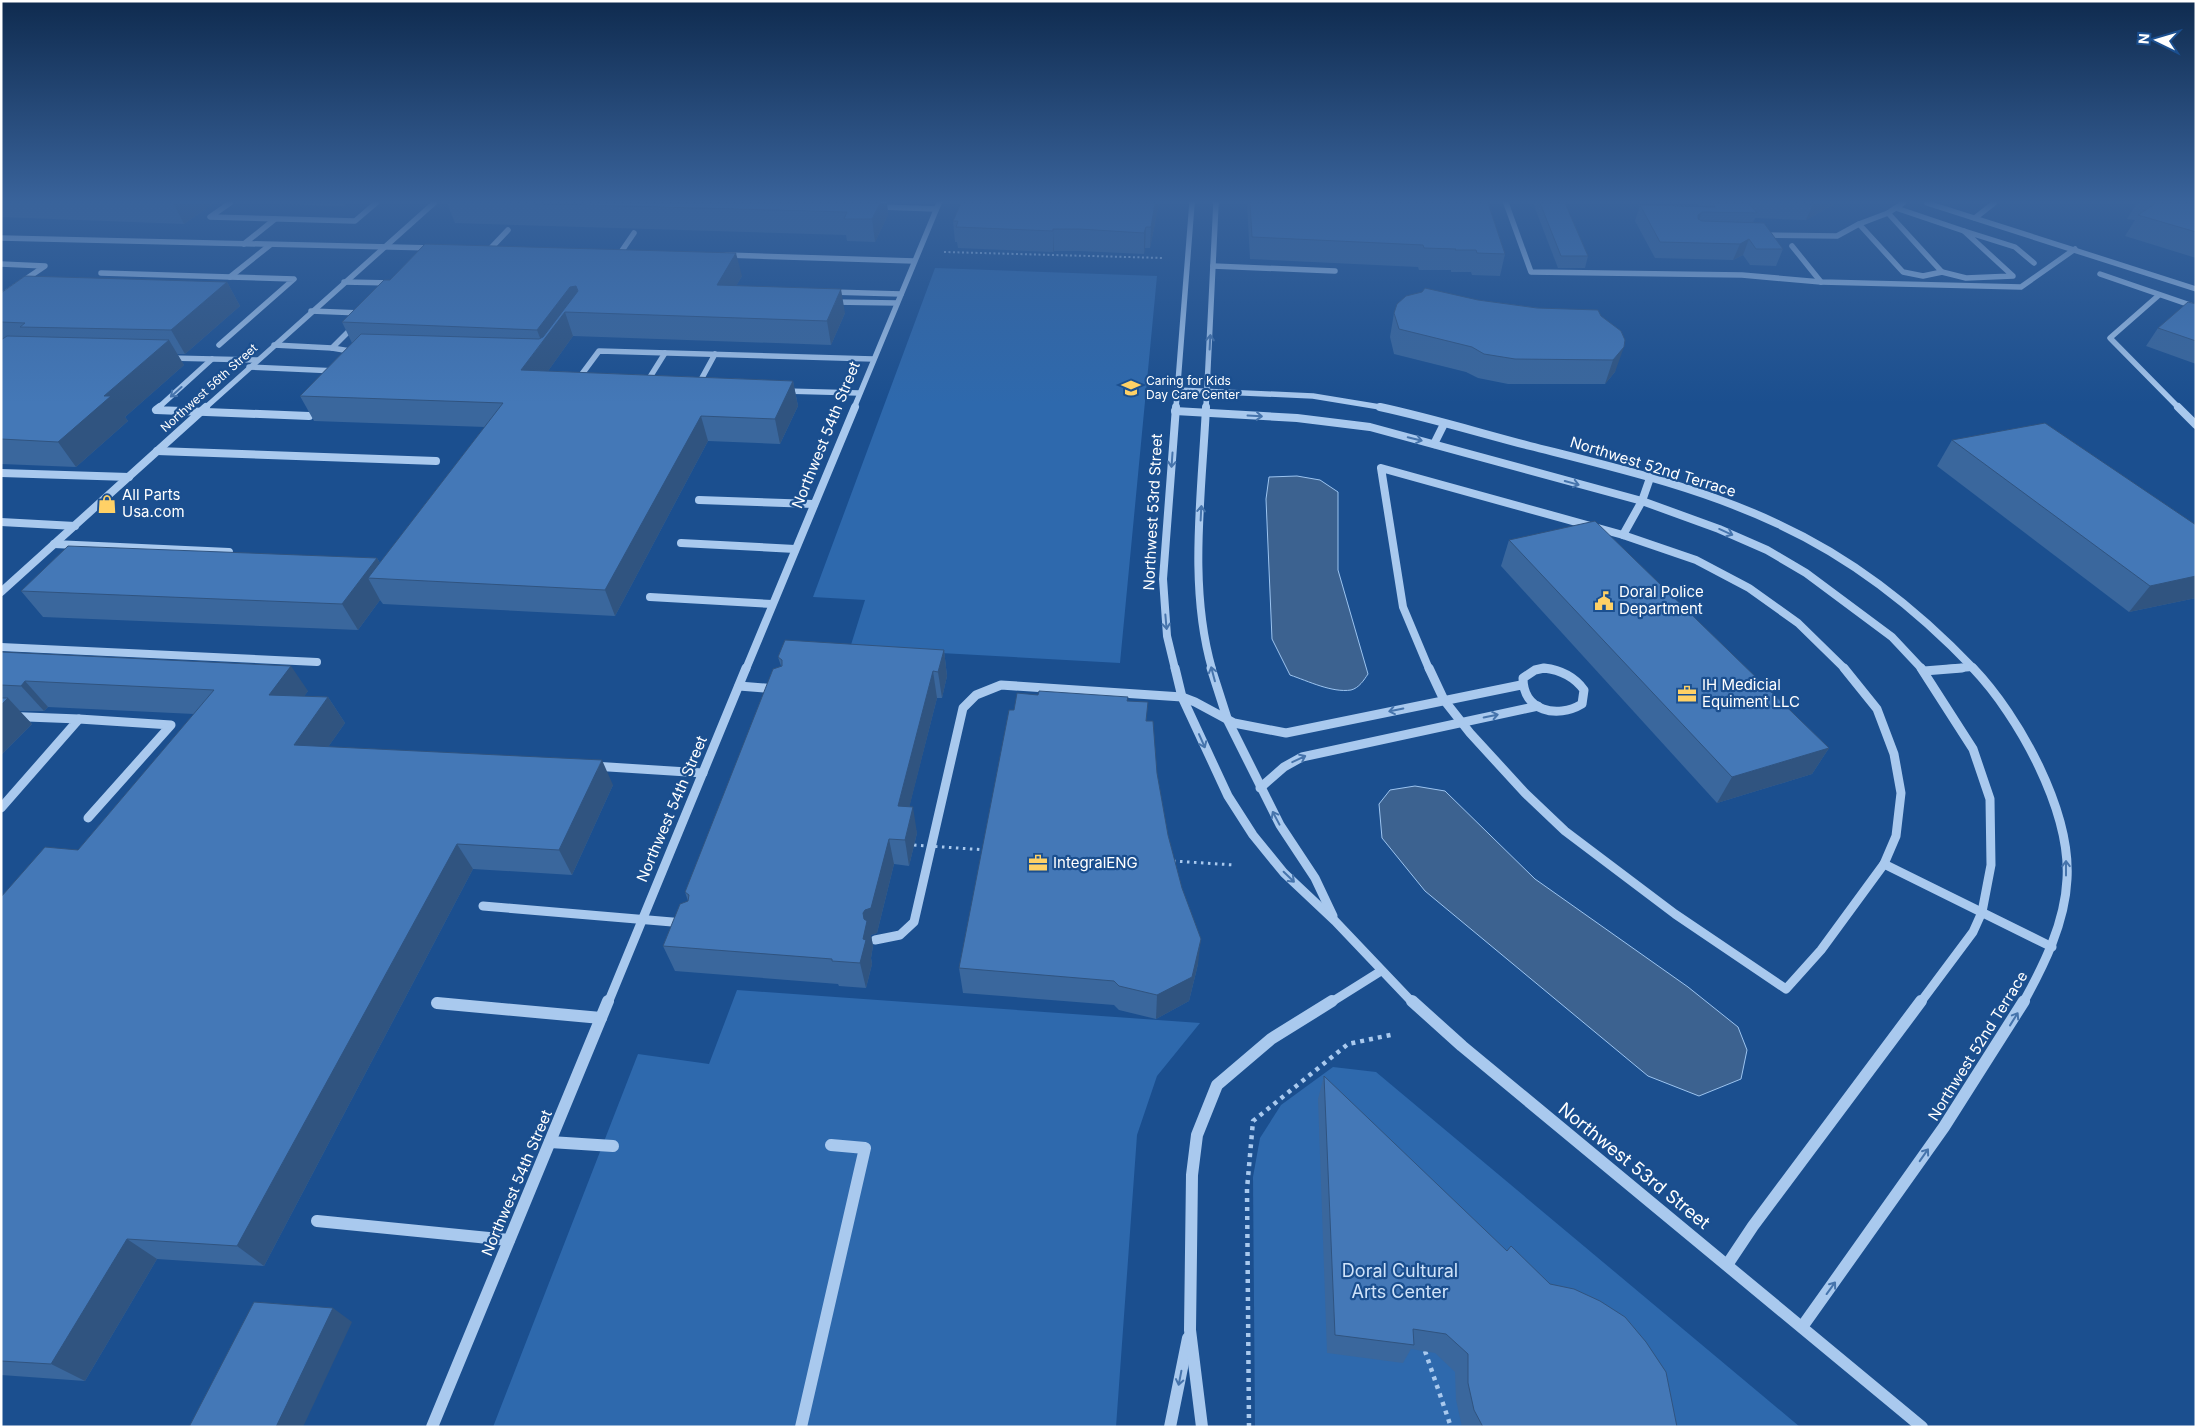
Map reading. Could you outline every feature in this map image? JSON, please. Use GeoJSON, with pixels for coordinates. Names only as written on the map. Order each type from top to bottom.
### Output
{"type":"FeatureCollection","features":[{"type":"Feature","properties":{"kind":"street"},"geometry":{"type":"LineString","coordinates":[[1,296],[40,270]]}},
{"type":"Feature","properties":{"kind":"street"},"geometry":{"type":"LineString","coordinates":[[230,276],[238,270]]}},
{"type":"Feature","properties":{"kind":"street","name":"Northwest 56th Street"},"geometry":{"type":"LineString","coordinates":[[1,592],[359,270]]}},
{"type":"Feature","properties":{"kind":"street","name":"Northwest 54th Street"},"geometry":{"type":"LineString","coordinates":[[432,1427],[911,270]]}},
{"type":"Feature","properties":{"kind":"street","name":"Northwest 53rd Street"},"geometry":{"type":"LineString","coordinates":[[1187,270],[1162,579],[1167,636],[1182,696],[1214,769],[1238,813],[1284,874],[1335,920],[1381,971],[1424,1013],[1922,1427]]}},
{"type":"Feature","properties":{"kind":"street","name":"Northwest 53rd Street"},"geometry":{"type":"LineString","coordinates":[[1213,270],[1198,579],[1205,645],[1228,720],[1260,788],[1280,825],[1315,878],[1335,920]]}},
{"type":"Feature","properties":{"kind":"street"},"geometry":{"type":"LineString","coordinates":[[1302,270],[1335,271]]}},
{"type":"Feature","properties":{"kind":"street"},"geometry":{"type":"LineString","coordinates":[[1530,270],[1531,272],[1742,275],[1821,282],[2021,287],[2046,270]]}},
{"type":"Feature","properties":{"kind":"street"},"geometry":{"type":"LineString","coordinates":[[1811,270],[1821,282]]}},
{"type":"Feature","properties":{"kind":"street"},"geometry":{"type":"LineString","coordinates":[[1901,270],[1903,272],[1923,276],[1942,272],[1966,278],[2013,276],[2006,270]]}},
{"type":"Feature","properties":{"kind":"street"},"geometry":{"type":"LineString","coordinates":[[2137,270],[2196,289]]}},
{"type":"Feature","properties":{"kind":"street"},"geometry":{"type":"LineString","coordinates":[[101,273],[294,278],[219,345]]}},
{"type":"Feature","properties":{"kind":"street"},"geometry":{"type":"LineString","coordinates":[[2100,274],[2196,307]]}},
{"type":"Feature","properties":{"kind":"street"},"geometry":{"type":"LineString","coordinates":[[344,282],[397,283]]}},
{"type":"Feature","properties":{"kind":"street"},"geometry":{"type":"LineString","coordinates":[[821,292],[901,294]]}},
{"type":"Feature","properties":{"kind":"street"},"geometry":{"type":"LineString","coordinates":[[2159,295],[2110,338],[2196,425]]}},
{"type":"Feature","properties":{"kind":"street"},"geometry":{"type":"LineString","coordinates":[[827,302],[896,303]]}},
{"type":"Feature","properties":{"kind":"street"},"geometry":{"type":"LineString","coordinates":[[311,311],[367,314],[332,348]]}},
{"type":"Feature","properties":{"kind":"street"},"geometry":{"type":"LineString","coordinates":[[274,345],[332,348],[365,353]]}},
{"type":"Feature","properties":{"kind":"street"},"geometry":{"type":"LineString","coordinates":[[585,383],[575,383],[599,351],[874,360]]}},
{"type":"Feature","properties":{"kind":"street"},"geometry":{"type":"LineString","coordinates":[[644,385],[665,353]]}},
{"type":"Feature","properties":{"kind":"street"},"geometry":{"type":"LineString","coordinates":[[697,387],[715,354]]}},
{"type":"Feature","properties":{"kind":"street"},"geometry":{"type":"LineString","coordinates":[[164,358],[257,360]]}},
{"type":"Feature","properties":{"kind":"street"},"geometry":{"type":"LineString","coordinates":[[212,359],[156,410],[310,416]]}},
{"type":"Feature","properties":{"kind":"street"},"geometry":{"type":"LineString","coordinates":[[250,367],[342,371]]}},
{"type":"Feature","properties":{"kind":"street"},"geometry":{"type":"LineString","coordinates":[[635,385],[653,386]]}},
{"type":"Feature","properties":{"kind":"street"},"geometry":{"type":"LineString","coordinates":[[688,387],[707,388]]}},
{"type":"Feature","properties":{"kind":"street"},"geometry":{"type":"LineString","coordinates":[[776,390],[859,393]]}},
{"type":"Feature","properties":{"kind":"street","name":"Northwest 52nd Terrace"},"geometry":{"type":"LineString","coordinates":[[1177,390],[1332,398],[1372,404],[1650,478],[1736,506],[1788,528],[1842,559],[1895,596],[1923,619],[1972,668],[1993,691],[2020,731],[2045,780],[2060,817],[2067,863],[2066,895],[2052,947],[2021,1008],[1963,1100],[1832,1288],[1802,1327]]}},
{"type":"Feature","properties":{"kind":"street"},"geometry":{"type":"LineString","coordinates":[[1175,411],[1334,421],[1434,444],[1642,501],[1719,529],[1767,550],[1806,573],[1892,637],[1924,671],[1972,749],[1990,799],[1991,865],[1982,912],[1972,932],[1759,1218],[1727,1265]]}},
{"type":"Feature","properties":{"kind":"street"},"geometry":{"type":"LineString","coordinates":[[1434,444],[1444,424]]}},
{"type":"Feature","properties":{"kind":"street"},"geometry":{"type":"LineString","coordinates":[[157,451],[436,461]]}},
{"type":"Feature","properties":{"kind":"street"},"geometry":{"type":"LineString","coordinates":[[1381,468],[1623,535],[1696,560],[1756,593],[1798,623],[1839,662],[1877,709],[1894,754],[1900,793],[1896,836],[1884,864],[1821,950],[1786,989],[1675,914],[1565,831],[1525,793],[1462,723],[1444,700],[1402,607],[1381,468]]}},
{"type":"Feature","properties":{"kind":"street"},"geometry":{"type":"LineString","coordinates":[[1,473],[129,477]]}},
{"type":"Feature","properties":{"kind":"street"},"geometry":{"type":"LineString","coordinates":[[1623,535],[1642,501],[1650,478]]}},
{"type":"Feature","properties":{"kind":"street"},"geometry":{"type":"LineString","coordinates":[[699,500],[814,504]]}},
{"type":"Feature","properties":{"kind":"street"},"geometry":{"type":"LineString","coordinates":[[1,522],[75,526]]}},
{"type":"Feature","properties":{"kind":"street"},"geometry":{"type":"LineString","coordinates":[[681,543],[795,549]]}},
{"type":"Feature","properties":{"kind":"street"},"geometry":{"type":"LineString","coordinates":[[54,544],[242,553]]}},
{"type":"Feature","properties":{"kind":"street"},"geometry":{"type":"LineString","coordinates":[[650,597],[772,604]]}},
{"type":"Feature","properties":{"kind":"street"},"geometry":{"type":"LineString","coordinates":[[1,647],[317,662]]}},
{"type":"Feature","properties":{"kind":"street"},"geometry":{"type":"LineString","coordinates":[[1924,671],[1972,668]]}},
{"type":"Feature","properties":{"kind":"street"},"geometry":{"type":"LineString","coordinates":[[1549,669],[1564,672],[1573,677],[1584,690],[1582,704],[1577,709],[1558,712],[1538,706],[1526,696],[1521,685],[1527,673],[1535,670],[1549,669]]}},
{"type":"Feature","properties":{"kind":"street"},"geometry":{"type":"LineString","coordinates":[[875,940],[900,936],[914,922],[963,708],[976,695],[1001,685],[1182,696],[1201,703],[1228,720],[1263,730],[1286,732],[1521,685]]}},
{"type":"Feature","properties":{"kind":"street"},"geometry":{"type":"LineString","coordinates":[[739,686],[782,689]]}},
{"type":"Feature","properties":{"kind":"street"},"geometry":{"type":"LineString","coordinates":[[1260,788],[1284,767],[1302,756],[1538,706]]}},
{"type":"Feature","properties":{"kind":"street"},"geometry":{"type":"LineString","coordinates":[[1,716],[171,725],[88,818]]}},
{"type":"Feature","properties":{"kind":"street"},"geometry":{"type":"LineString","coordinates":[[1,808],[79,719]]}},
{"type":"Feature","properties":{"kind":"street"},"geometry":{"type":"LineString","coordinates":[[585,766],[703,773]]}},
{"type":"Feature","properties":{"kind":"street"},"geometry":{"type":"LineString","coordinates":[[1884,864],[2052,947]]}},
{"type":"Feature","properties":{"kind":"street"},"geometry":{"type":"LineString","coordinates":[[483,906],[693,923]]}},
{"type":"Feature","properties":{"kind":"street"},"geometry":{"type":"LineString","coordinates":[[1202,1427],[1190,1330],[1192,1175],[1197,1135],[1217,1085],[1271,1040],[1381,971]]}},
{"type":"Feature","properties":{"kind":"street"},"geometry":{"type":"LineString","coordinates":[[437,1003],[602,1018]]}},
{"type":"Feature","properties":{"kind":"street"},"geometry":{"type":"LineString","coordinates":[[550,1142],[612,1146]]}},
{"type":"Feature","properties":{"kind":"street"},"geometry":{"type":"LineString","coordinates":[[801,1427],[865,1148],[831,1145]]}},
{"type":"Feature","properties":{"kind":"street"},"geometry":{"type":"LineString","coordinates":[[317,1220],[510,1240]]}},
{"type":"Feature","properties":{"kind":"street"},"geometry":{"type":"LineString","coordinates":[[1170,1427],[1190,1330]]}},
{"type":"Feature","properties":{"kind":"path"},"geometry":{"type":"LineString","coordinates":[[914,845],[989,850]]}},
{"type":"Feature","properties":{"kind":"path"},"geometry":{"type":"LineString","coordinates":[[1167,860],[1234,865]]}},
{"type":"Feature","properties":{"kind":"path"},"geometry":{"type":"LineString","coordinates":[[1249,1427],[1247,1189],[1253,1121],[1348,1044],[1395,1034]]}},
{"type":"Feature","properties":{"kind":"path"},"geometry":{"type":"LineString","coordinates":[[1426,1351],[1451,1427]]}},
{"type":"Feature","properties":{"kind":"green space"},"geometry":{"type":"Polygon","coordinates":[[[934,270],[1157,276],[1120,663],[850,648],[865,600],[813,597],[934,270]]]}},
{"type":"Feature","properties":{"kind":"green space"},"geometry":{"type":"Polygon","coordinates":[[[737,990],[1200,1023],[1157,1076],[1137,1135],[1116,1427],[493,1427],[638,1054],[709,1064],[737,990]]]}},
{"type":"Feature","properties":{"kind":"green space","name":"Doral Cultural Arts Center"},"geometry":{"type":"Polygon","coordinates":[[[1333,1067],[1376,1072],[1800,1427],[1255,1427],[1253,1177],[1260,1138],[1281,1105],[1333,1067]]]}},
{"type":"Feature","properties":{"kind":"shaded area"},"geometry":{"type":"Polygon","coordinates":[[[1297,476],[1320,480],[1338,492],[1338,570],[1368,674],[1359,686],[1351,690],[1336,690],[1290,675],[1272,639],[1266,499],[1269,477],[1297,476]]]}},
{"type":"Feature","properties":{"kind":"shaded area"},"geometry":{"type":"Polygon","coordinates":[[[1415,786],[1445,791],[1535,879],[1688,987],[1738,1027],[1747,1050],[1741,1079],[1699,1096],[1648,1076],[1425,891],[1382,838],[1379,804],[1390,790],[1415,786]]]}},
{"type":"Feature","properties":{"kind":"building"},"geometry":{"type":"Polygon","coordinates":[[[400,270],[726,270],[717,285],[841,289],[827,321],[565,312],[521,370],[793,381],[775,419],[701,416],[605,590],[368,578],[503,403],[300,396],[361,334],[539,339],[543,337],[578,291],[576,286],[570,287],[537,330],[342,322],[384,280],[390,280],[400,270]]]}},
{"type":"Feature","properties":{"kind":"building"},"geometry":{"type":"Polygon","coordinates":[[[25,276],[227,282],[171,330],[20,327],[25,323],[1,322],[1,293],[25,276]]]}},
{"type":"Feature","properties":{"kind":"building"},"geometry":{"type":"Polygon","coordinates":[[[1425,288],[1478,300],[1537,308],[1598,310],[1601,316],[1621,331],[1625,340],[1624,347],[1613,360],[1515,359],[1484,354],[1472,347],[1399,329],[1394,313],[1397,304],[1406,296],[1422,292],[1425,288]]]}},
{"type":"Feature","properties":{"kind":"building"},"geometry":{"type":"Polygon","coordinates":[[[2188,302],[2196,304],[2196,341],[2158,328],[2188,302]]]}},
{"type":"Feature","properties":{"kind":"building"},"geometry":{"type":"Polygon","coordinates":[[[7,336],[169,340],[104,396],[111,396],[58,442],[1,439],[1,340],[7,336]]]}},
{"type":"Feature","properties":{"kind":"building"},"geometry":{"type":"Polygon","coordinates":[[[2045,423],[2196,525],[2196,576],[2150,586],[1952,440],[2045,423]]]}},
{"type":"Feature","properties":{"kind":"building"},"geometry":{"type":"Polygon","coordinates":[[[1595,521],[1829,748],[1732,777],[1509,540],[1595,521]]]}},
{"type":"Feature","properties":{"kind":"building"},"geometry":{"type":"Polygon","coordinates":[[[68,546],[377,558],[342,604],[21,591],[68,546]]]}},
{"type":"Feature","properties":{"kind":"building"},"geometry":{"type":"Polygon","coordinates":[[[785,640],[944,650],[938,672],[933,671],[898,806],[913,807],[905,840],[889,839],[871,908],[863,913],[864,919],[867,921],[863,939],[866,940],[860,963],[832,961],[832,959],[663,946],[680,904],[688,901],[689,895],[685,892],[773,669],[782,666],[782,660],[778,657],[785,640]]]}},
{"type":"Feature","properties":{"kind":"building"},"geometry":{"type":"Polygon","coordinates":[[[1,652],[291,666],[269,695],[328,697],[294,745],[602,760],[559,850],[457,844],[237,1246],[127,1239],[51,1364],[1,1361],[1,897],[45,847],[78,850],[214,690],[25,681],[21,686],[1,685],[1,652]]]}},
{"type":"Feature","properties":{"kind":"building"},"geometry":{"type":"Polygon","coordinates":[[[1039,691],[1128,697],[1127,701],[1148,702],[1146,721],[1153,721],[1157,773],[1168,835],[1182,888],[1201,939],[1192,977],[1157,995],[1119,986],[1114,981],[959,968],[1009,710],[1014,710],[1017,693],[1038,695],[1039,691]]]}},
{"type":"Feature","properties":{"kind":"building"},"geometry":{"type":"Polygon","coordinates":[[[1,698],[8,698],[1,705],[1,698]]]}},
{"type":"Feature","properties":{"kind":"building"},"geometry":{"type":"Polygon","coordinates":[[[1324,1076],[1507,1251],[1511,1246],[1550,1284],[1574,1289],[1600,1301],[1625,1317],[1646,1342],[1666,1372],[1677,1427],[1483,1427],[1474,1410],[1468,1383],[1468,1354],[1446,1334],[1413,1329],[1414,1345],[1335,1335],[1324,1076]]]}},
{"type":"Feature","properties":{"kind":"building"},"geometry":{"type":"Polygon","coordinates":[[[254,1302],[333,1308],[276,1427],[189,1427],[254,1302]]]}},
{"type":"Feature","properties":{"kind":"place","name":"Caring for Kids Day Care Center"},"geometry":{"type":"Point","coordinates":[1131,388]}},
{"type":"Feature","properties":{"kind":"place","name":"All Parts Usa.com"},"geometry":{"type":"Point","coordinates":[107,504]}},
{"type":"Feature","properties":{"kind":"place","name":"Doral Police Department"},"geometry":{"type":"Point","coordinates":[1604,601]}},
{"type":"Feature","properties":{"kind":"place","name":"IH Medicial Equiment LLC"},"geometry":{"type":"Point","coordinates":[1687,694]}},
{"type":"Feature","properties":{"kind":"place","name":"IntegralENG"},"geometry":{"type":"Point","coordinates":[1038,863]}}]}
